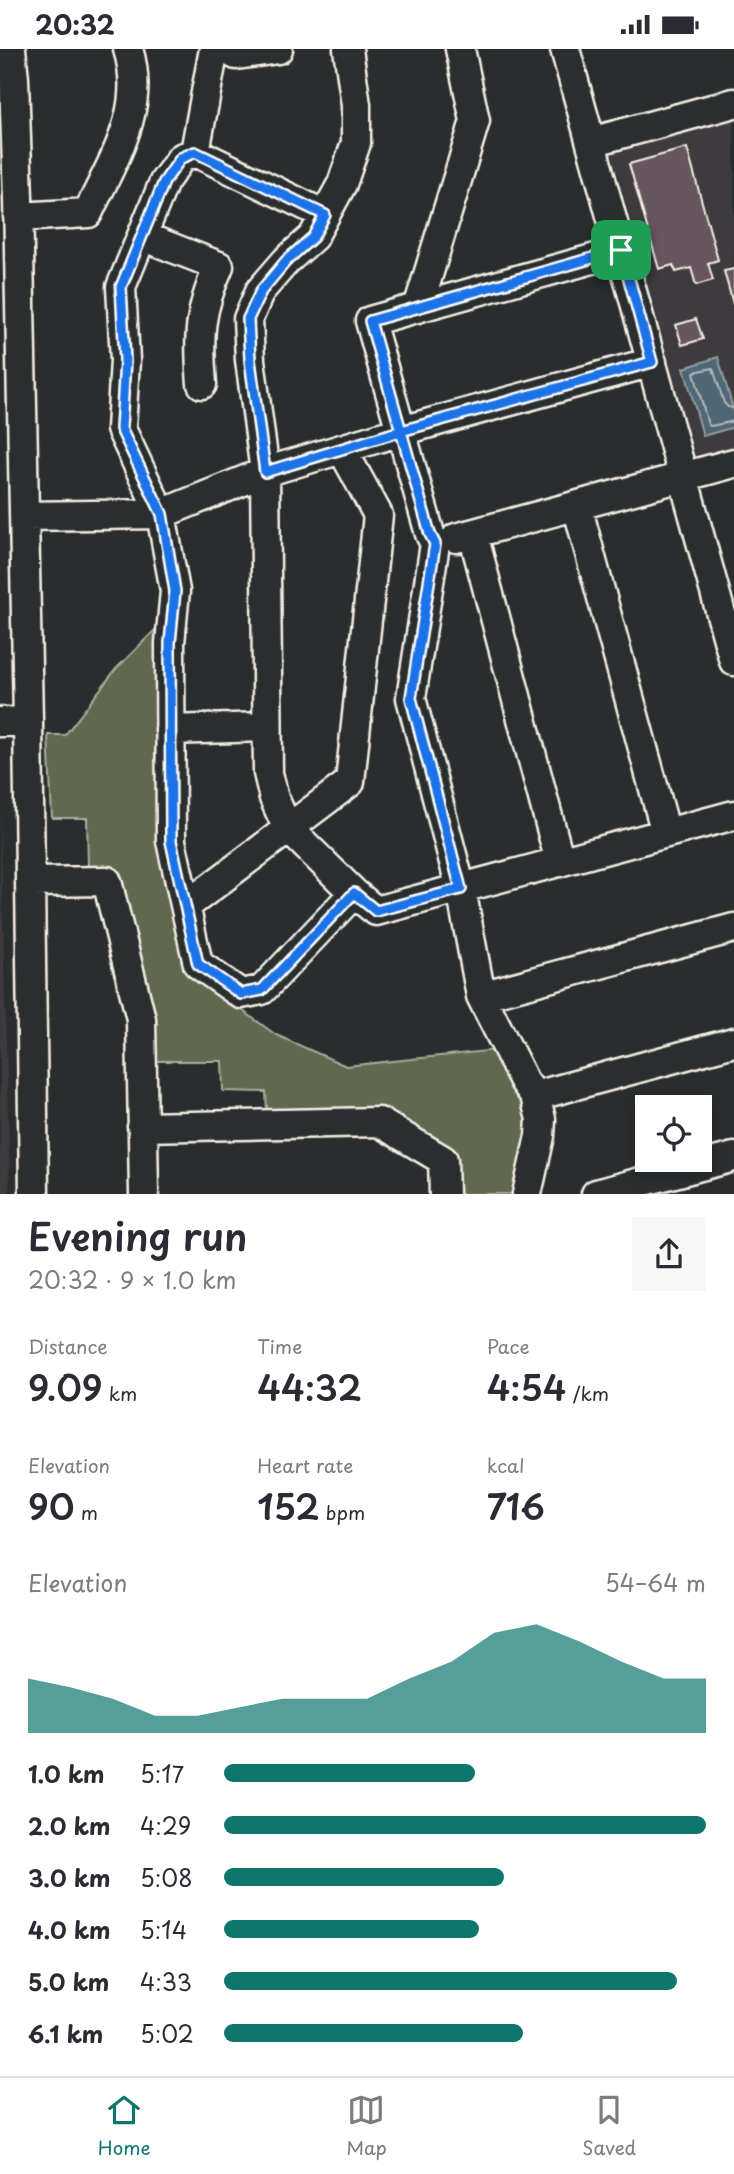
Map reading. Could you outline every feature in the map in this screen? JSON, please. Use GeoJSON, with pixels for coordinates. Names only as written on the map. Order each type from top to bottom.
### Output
{"type":"FeatureCollection","features":[{"type":"Feature","properties":{"kind":"street"},"geometry":{"type":"LineString","coordinates":[[11,49],[18,218],[32,882],[34,1194]]}},
{"type":"Feature","properties":{"kind":"street"},"geometry":{"type":"LineString","coordinates":[[18,218],[88,213],[126,134],[134,103],[134,67],[128,49]]}},
{"type":"Feature","properties":{"kind":"street"},"geometry":{"type":"LineString","coordinates":[[195,152],[214,49]]}},
{"type":"Feature","properties":{"kind":"street"},"geometry":{"type":"LineString","coordinates":[[225,49],[236,55],[278,49]]}},
{"type":"Feature","properties":{"kind":"street"},"geometry":{"type":"LineString","coordinates":[[348,49],[356,105],[356,143],[342,184],[313,237],[286,261],[261,291],[248,319],[250,360],[265,472],[268,773],[274,798],[288,827],[354,893],[376,911],[734,815]]}},
{"type":"Feature","properties":{"kind":"street"},"geometry":{"type":"LineString","coordinates":[[418,308],[475,121],[460,49]]}},
{"type":"Feature","properties":{"kind":"street"},"geometry":{"type":"LineString","coordinates":[[565,49],[734,661]]}},
{"type":"Feature","properties":{"kind":"street"},"geometry":{"type":"LineString","coordinates":[[591,142],[734,103]]}},
{"type":"Feature","properties":{"kind":"street"},"geometry":{"type":"LineString","coordinates":[[325,215],[195,152],[181,158],[164,182],[121,287],[125,360],[121,429],[162,514],[175,591],[170,643],[171,841],[198,964],[241,994],[262,990],[354,893]]}},
{"type":"Feature","properties":{"kind":"street"},"geometry":{"type":"LineString","coordinates":[[142,236],[219,266],[206,295],[200,323],[202,384]]}},
{"type":"Feature","properties":{"kind":"street"},"geometry":{"type":"LineString","coordinates":[[527,1194],[540,1136],[541,1119],[535,1096],[524,1081],[481,996],[461,889],[411,698],[435,544],[370,321],[621,250]]}},
{"type":"Feature","properties":{"kind":"street"},"geometry":{"type":"LineString","coordinates":[[24,516],[162,514],[265,472],[401,431],[652,362]]}},
{"type":"Feature","properties":{"kind":"street"},"geometry":{"type":"LineString","coordinates":[[186,906],[350,782],[378,515],[342,449]]}},
{"type":"Feature","properties":{"kind":"street"},"geometry":{"type":"LineString","coordinates":[[435,544],[734,463]]}},
{"type":"Feature","properties":{"kind":"street"},"geometry":{"type":"LineString","coordinates":[[577,506],[666,833]]}},
{"type":"Feature","properties":{"kind":"street"},"geometry":{"type":"LineString","coordinates":[[474,534],[560,862]]}},
{"type":"Feature","properties":{"kind":"street"},"geometry":{"type":"LineString","coordinates":[[0,722],[28,721]]}},
{"type":"Feature","properties":{"kind":"street"},"geometry":{"type":"LineString","coordinates":[[170,730],[267,727]]}},
{"type":"Feature","properties":{"kind":"street"},"geometry":{"type":"LineString","coordinates":[[32,882],[107,881],[141,1019],[144,1194]]}},
{"type":"Feature","properties":{"kind":"street"},"geometry":{"type":"LineString","coordinates":[[481,996],[734,928]]}},
{"type":"Feature","properties":{"kind":"street"},"geometry":{"type":"LineString","coordinates":[[535,1096],[734,1042]]}},
{"type":"Feature","properties":{"kind":"street"},"geometry":{"type":"LineString","coordinates":[[142,1127],[379,1122],[443,1160],[444,1194]]}},
{"type":"Feature","properties":{"kind":"street"},"geometry":{"type":"LineString","coordinates":[[596,1194],[734,1157]]}},
{"type":"Feature","properties":{"kind":"shaded area"},"geometry":{"type":"Polygon","coordinates":[[[734,120],[734,449],[695,459],[612,153],[734,120]]]}},
{"type":"Feature","properties":{"kind":"shaded area"},"geometry":{"type":"Polygon","coordinates":[[[0,808],[10,1194],[0,1194],[0,808]]]}},
{"type":"Feature","properties":{"kind":"green space"},"geometry":{"type":"Polygon","coordinates":[[[157,628],[160,820],[190,972],[276,1035],[346,1066],[496,1050],[531,1118],[517,1194],[453,1194],[382,1111],[267,1114],[266,1092],[223,1091],[222,1061],[150,1061],[88,870],[87,818],[52,818],[48,735],[65,735],[116,669],[157,628]]]}},
{"type":"Feature","properties":{"kind":"water"},"geometry":{"type":"Polygon","coordinates":[[[718,357],[734,412],[734,427],[703,436],[684,368],[718,357]]]}},
{"type":"Feature","properties":{"kind":"building"},"geometry":{"type":"Polygon","coordinates":[[[687,148],[718,260],[708,263],[713,280],[696,285],[691,268],[676,272],[673,265],[659,269],[629,164],[687,148]]]}},
{"type":"Feature","properties":{"kind":"building"},"geometry":{"type":"Polygon","coordinates":[[[734,269],[734,304],[733,304],[724,271],[734,269]]]}},
{"type":"Feature","properties":{"kind":"building"},"geometry":{"type":"Polygon","coordinates":[[[696,319],[703,339],[682,345],[676,325],[696,319]]]}},
{"type":"Feature","properties":{"kind":"route"},"geometry":{"type":"LineString","coordinates":[[621,250],[370,321],[401,431],[265,472],[250,360],[248,319],[261,291],[286,261],[313,237],[325,215],[195,152],[181,158],[164,182],[121,287],[125,360],[121,429],[162,514],[173,569],[175,591],[170,643],[171,841],[198,964],[241,994],[262,990],[354,893],[376,911],[461,889],[411,698],[435,544],[401,431],[652,362],[621,250]]}}]}
